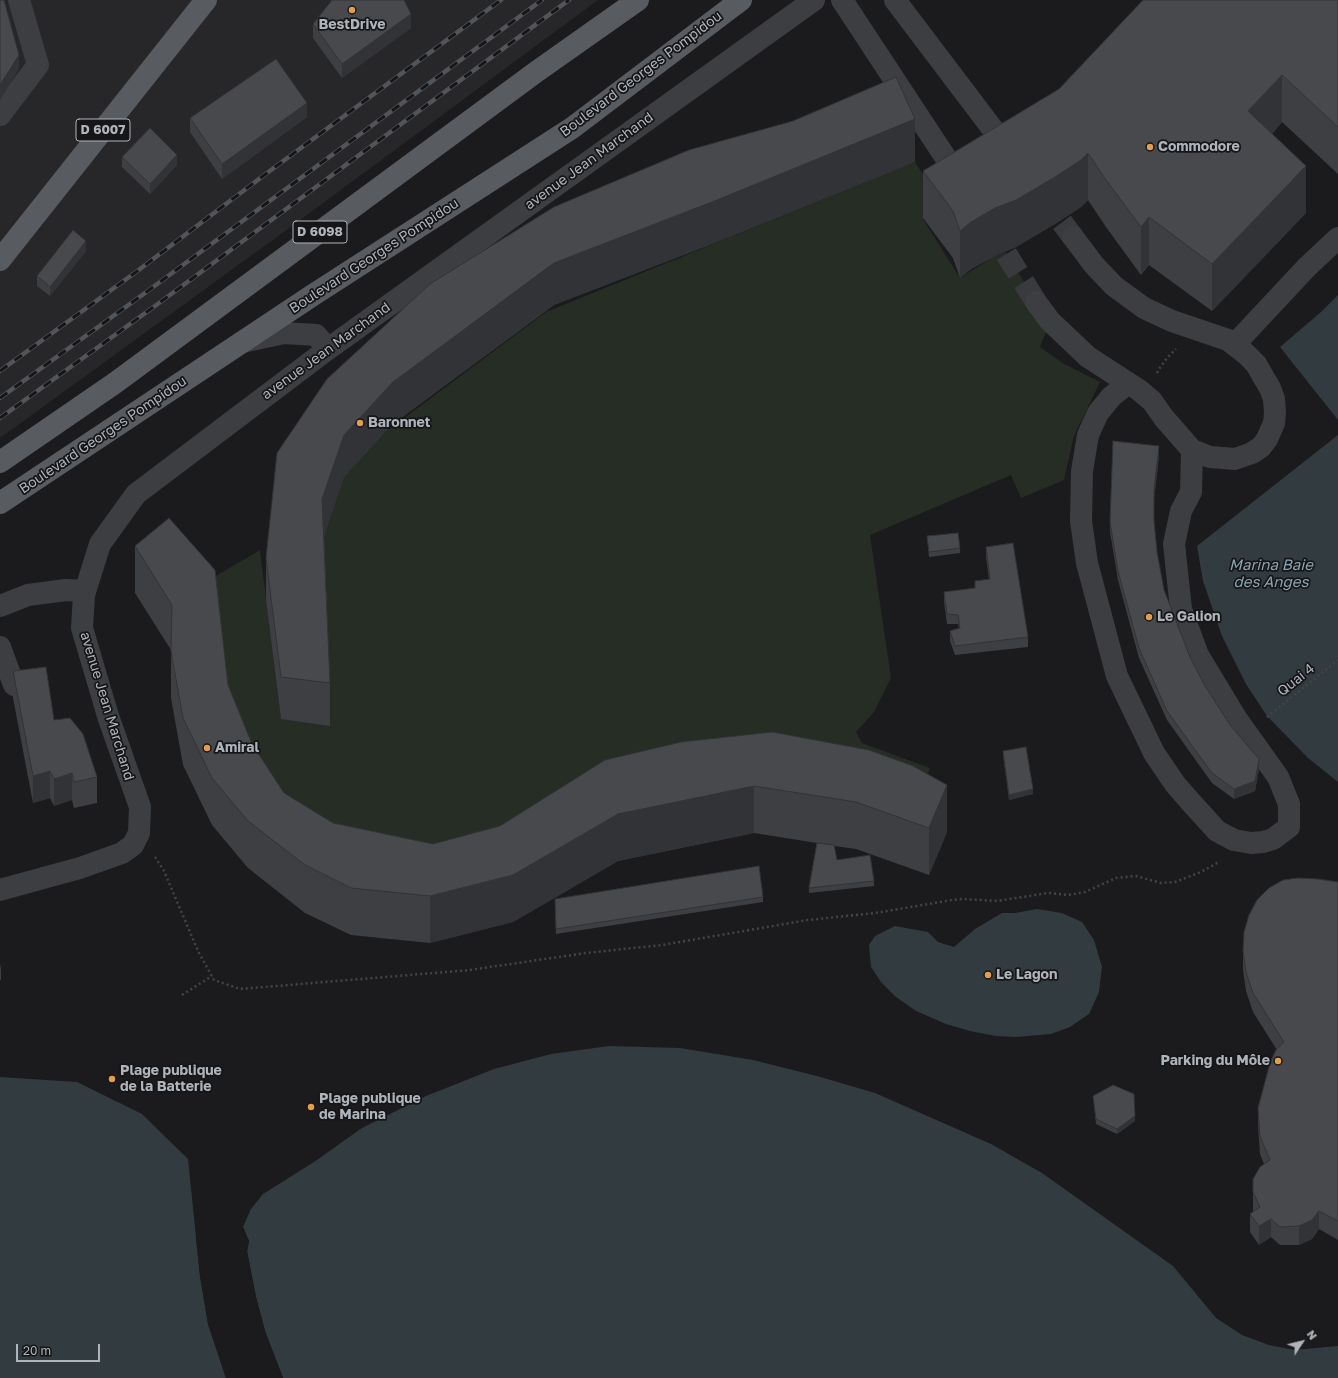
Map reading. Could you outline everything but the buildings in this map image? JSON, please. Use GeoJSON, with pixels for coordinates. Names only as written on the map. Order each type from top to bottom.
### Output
{"type":"FeatureCollection","features":[{"type":"Feature","properties":{"kind":"main road","name":"D 6007"},"geometry":{"type":"LineString","coordinates":[[0,260],[206,0]]}},
{"type":"Feature","properties":{"kind":"main road","name":"D 6098"},"geometry":{"type":"LineString","coordinates":[[0,462],[114,383],[530,77],[638,0]]}},
{"type":"Feature","properties":{"kind":"main road","name":"Boulevard Georges Pompidou"},"geometry":{"type":"LineString","coordinates":[[0,503],[242,342],[572,128],[741,0]]}},
{"type":"Feature","properties":{"kind":"street"},"geometry":{"type":"LineString","coordinates":[[0,115],[38,65],[18,0]]}},
{"type":"Feature","properties":{"kind":"street","name":"avenue Jean Marchand"},"geometry":{"type":"LineString","coordinates":[[139,833],[140,807],[108,716],[82,628],[84,595],[100,544],[136,494],[328,349],[814,0]]}},
{"type":"Feature","properties":{"kind":"street"},"geometry":{"type":"LineString","coordinates":[[842,0],[961,181]]}},
{"type":"Feature","properties":{"kind":"street"},"geometry":{"type":"LineString","coordinates":[[895,0],[1006,148]]}},
{"type":"Feature","properties":{"kind":"street"},"geometry":{"type":"LineString","coordinates":[[1036,302],[1050,321],[1088,357],[1139,390],[1152,401],[1164,418],[1192,450],[1210,457],[1235,459],[1252,453],[1261,447],[1270,432],[1275,413],[1274,400],[1270,388],[1256,364],[1235,344],[1228,340],[1172,321],[1144,308],[1114,286],[1094,265],[1073,237]]}},
{"type":"Feature","properties":{"kind":"street"},"geometry":{"type":"LineString","coordinates":[[1235,344],[1307,267],[1338,238]]}},
{"type":"Feature","properties":{"kind":"street"},"geometry":{"type":"LineString","coordinates":[[242,342],[284,333],[316,335],[328,349]]}},
{"type":"Feature","properties":{"kind":"street"},"geometry":{"type":"LineString","coordinates":[[1128,383],[1111,398],[1098,413],[1088,435],[1082,471],[1081,521],[1087,563],[1117,676],[1154,753],[1175,784],[1217,831],[1234,840],[1251,844],[1273,839],[1289,827],[1289,804],[1278,777],[1236,718],[1198,655],[1181,609],[1174,544],[1181,511],[1191,492],[1192,450]]}},
{"type":"Feature","properties":{"kind":"street"},"geometry":{"type":"LineString","coordinates":[[0,606],[28,595],[66,590],[85,591]]}},
{"type":"Feature","properties":{"kind":"street"},"geometry":{"type":"LineString","coordinates":[[0,647],[14,685]]}},
{"type":"Feature","properties":{"kind":"street"},"geometry":{"type":"LineString","coordinates":[[0,890],[80,868],[122,853],[133,845],[139,833]]}},
{"type":"Feature","properties":{"kind":"path"},"geometry":{"type":"LineString","coordinates":[[1152,401],[1154,384],[1159,369],[1179,346],[1203,331]]}},
{"type":"Feature","properties":{"kind":"path","name":"Quai 4"},"geometry":{"type":"LineString","coordinates":[[1267,716],[1338,660]]}},
{"type":"Feature","properties":{"kind":"path"},"geometry":{"type":"LineString","coordinates":[[139,833],[164,871],[198,951],[214,980],[240,989],[470,970],[586,953],[662,945],[742,930],[808,920],[875,913],[964,899],[997,900],[1048,893],[1068,895],[1085,892],[1116,878],[1136,876],[1161,883],[1175,882],[1201,872],[1224,860]]}},
{"type":"Feature","properties":{"kind":"path"},"geometry":{"type":"LineString","coordinates":[[182,995],[212,976]]}},
{"type":"Feature","properties":{"kind":"shaded area"},"geometry":{"type":"Polygon","coordinates":[[[0,0],[598,0],[288,229],[0,438],[0,0]]]}},
{"type":"Feature","properties":{"kind":"shaded area"},"geometry":{"type":"Polygon","coordinates":[[[915,162],[943,206],[923,219],[960,278],[995,256],[1006,252],[1036,302],[1050,321],[1040,347],[1064,364],[1100,382],[1074,436],[1064,480],[1021,498],[1011,475],[870,535],[891,678],[874,712],[856,732],[862,743],[930,768],[913,813],[869,797],[500,873],[284,841],[192,590],[260,550],[281,719],[322,541],[344,477],[387,431],[546,312],[915,162]]]}},
{"type":"Feature","properties":{"kind":"water"},"geometry":{"type":"Polygon","coordinates":[[[1338,295],[1338,420],[1280,347],[1321,312],[1338,295]]]}},
{"type":"Feature","properties":{"kind":"water","name":"Marina Baie des Anges"},"geometry":{"type":"Polygon","coordinates":[[[1338,435],[1338,782],[1308,758],[1267,716],[1246,684],[1222,636],[1203,581],[1197,546],[1338,435]]]}},
{"type":"Feature","properties":{"kind":"water","name":"Le Lagon"},"geometry":{"type":"Polygon","coordinates":[[[1037,909],[1062,913],[1082,922],[1094,940],[1102,967],[1099,992],[1089,1014],[1070,1027],[1051,1034],[1016,1037],[996,1036],[970,1031],[946,1024],[916,1011],[896,997],[881,982],[871,967],[869,945],[875,936],[895,926],[928,932],[938,942],[954,947],[975,929],[1002,913],[1015,913],[1037,909]]]}},
{"type":"Feature","properties":{"kind":"water"},"geometry":{"type":"Polygon","coordinates":[[[609,1046],[680,1048],[753,1060],[817,1076],[875,1093],[991,1144],[1042,1173],[1173,1266],[1216,1318],[1242,1335],[1269,1345],[1294,1350],[1338,1346],[1338,1378],[283,1378],[265,1331],[256,1297],[247,1251],[249,1241],[243,1227],[251,1209],[263,1194],[314,1162],[362,1128],[426,1096],[494,1069],[551,1054],[609,1046]]]}},
{"type":"Feature","properties":{"kind":"water"},"geometry":{"type":"Polygon","coordinates":[[[0,1077],[77,1082],[142,1114],[188,1159],[200,1276],[208,1324],[226,1378],[0,1378],[0,1077]]]}},
{"type":"Feature","properties":{"kind":"pier"},"geometry":{"type":"Polygon","coordinates":[[[243,1227],[249,1241],[247,1251],[256,1297],[265,1331],[283,1378],[281,1378],[263,1331],[254,1297],[245,1252],[247,1242],[241,1229],[243,1227]]]}},
{"type":"Feature","properties":{"kind":"pier"},"geometry":{"type":"Polygon","coordinates":[[[196,1238],[198,1238],[202,1275],[210,1323],[228,1378],[226,1378],[208,1324],[200,1276],[196,1238]]]}},
{"type":"Feature","properties":{"kind":"tunnel"},"geometry":{"type":"LineString","coordinates":[[1042,196],[1073,237]]}},
{"type":"Feature","properties":{"kind":"tunnel"},"geometry":{"type":"LineString","coordinates":[[989,226],[1036,302]]}},
{"type":"Feature","properties":{"kind":"railway"},"geometry":{"type":"LineString","coordinates":[[0,371],[136,272],[501,0]]}},
{"type":"Feature","properties":{"kind":"railway"},"geometry":{"type":"LineString","coordinates":[[0,398],[542,0]]}},
{"type":"Feature","properties":{"kind":"railway"},"geometry":{"type":"LineString","coordinates":[[0,418],[155,306],[569,0]]}},
{"type":"Feature","properties":{"kind":"place","name":"BestDrive"},"geometry":{"type":"Point","coordinates":[352,10]}},
{"type":"Feature","properties":{"kind":"place","name":"Commodore"},"geometry":{"type":"Point","coordinates":[1150,147]}},
{"type":"Feature","properties":{"kind":"place","name":"Baronnet"},"geometry":{"type":"Point","coordinates":[360,423]}},
{"type":"Feature","properties":{"kind":"place","name":"Le Galion"},"geometry":{"type":"Point","coordinates":[1149,617]}},
{"type":"Feature","properties":{"kind":"place","name":"Amiral"},"geometry":{"type":"Point","coordinates":[207,748]}},
{"type":"Feature","properties":{"kind":"place","name":"Le Lagon"},"geometry":{"type":"Point","coordinates":[988,975]}},
{"type":"Feature","properties":{"kind":"place","name":"Parking du Môle"},"geometry":{"type":"Point","coordinates":[1278,1061]}},
{"type":"Feature","properties":{"kind":"place","name":"Plage publique de la Batterie"},"geometry":{"type":"Point","coordinates":[112,1079]}},
{"type":"Feature","properties":{"kind":"place","name":"Plage publique de Marina"},"geometry":{"type":"Point","coordinates":[311,1107]}}]}
